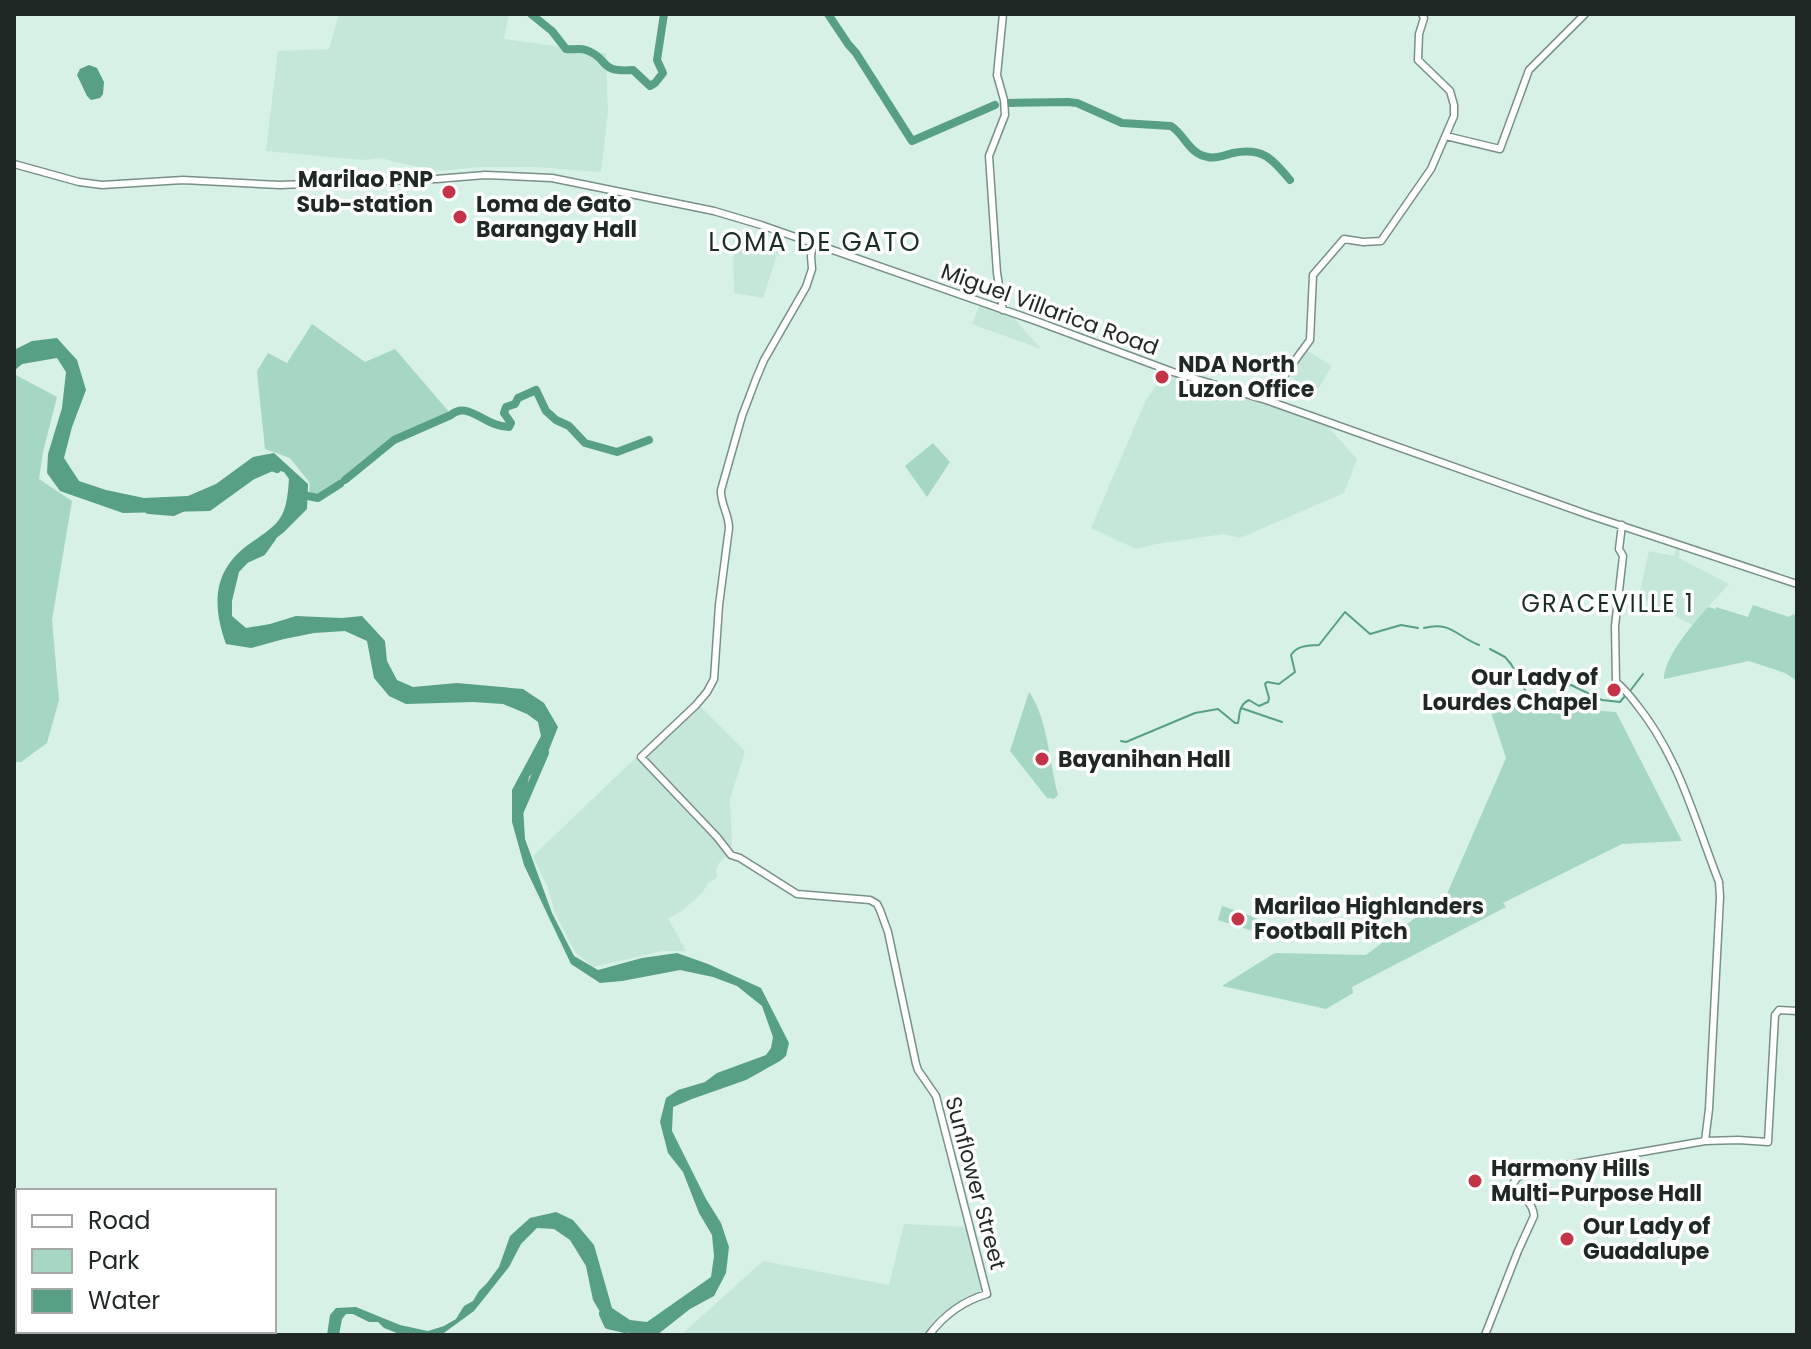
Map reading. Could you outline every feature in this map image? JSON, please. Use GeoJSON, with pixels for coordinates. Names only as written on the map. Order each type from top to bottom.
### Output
{"type":"FeatureCollection","features":[{"type":"Feature","properties":{"kind":"main road"},"geometry":{"type":"LineString","coordinates":[[1003,14],[997,75],[1005,115],[989,156],[997,273],[1003,310]]}},
{"type":"Feature","properties":{"kind":"main road"},"geometry":{"type":"LineString","coordinates":[[1269,401],[1310,340],[1313,275],[1344,239],[1381,241],[1431,169],[1454,116],[1450,91],[1418,60],[1422,14]]}},
{"type":"Feature","properties":{"kind":"main road"},"geometry":{"type":"LineString","coordinates":[[1446,136],[1500,149],[1529,70],[1585,14]]}},
{"type":"Feature","properties":{"kind":"main road","name":"Miguel Villarica Road"},"geometry":{"type":"LineString","coordinates":[[14,164],[77,182],[102,185],[183,180],[280,185],[485,175],[552,178],[714,211],[1173,372],[1269,401],[1589,515],[1797,584]]}},
{"type":"Feature","properties":{"kind":"main road","name":"Sunflower Street"},"geometry":{"type":"LineString","coordinates":[[813,244],[812,269],[806,287],[756,379],[721,490],[729,528],[714,679],[696,705],[641,757],[724,846],[740,858],[797,894],[870,900],[880,910],[888,932],[916,1064],[936,1096],[987,1294],[953,1310],[929,1335]]}},
{"type":"Feature","properties":{"kind":"main road"},"geometry":{"type":"LineString","coordinates":[[1622,525],[1619,549],[1623,556],[1615,626],[1616,682],[1648,721],[1684,786],[1719,882],[1705,1141]]}},
{"type":"Feature","properties":{"kind":"main road"},"geometry":{"type":"LineString","coordinates":[[1485,1335],[1534,1216],[1528,1202],[1510,1188],[1521,1175],[1705,1141],[1768,1142],[1776,1012],[1797,1011]]}},
{"type":"Feature","properties":{"kind":"shaded area"},"geometry":{"type":"Polygon","coordinates":[[[339,14],[509,14],[504,39],[606,53],[608,112],[601,172],[535,167],[434,171],[380,158],[362,160],[266,151],[278,51],[329,49],[339,14]]]}},
{"type":"Feature","properties":{"kind":"shaded area"},"geometry":{"type":"Polygon","coordinates":[[[747,234],[778,252],[763,298],[734,293],[733,235],[747,234]]]}},
{"type":"Feature","properties":{"kind":"shaded area"},"geometry":{"type":"Polygon","coordinates":[[[980,304],[1011,315],[1041,349],[972,324],[980,304]]]}},
{"type":"Feature","properties":{"kind":"shaded area"},"geometry":{"type":"Polygon","coordinates":[[[1306,350],[1332,366],[1315,394],[1286,374],[1306,350]]]}},
{"type":"Feature","properties":{"kind":"shaded area"},"geometry":{"type":"Polygon","coordinates":[[[1166,371],[1325,423],[1357,459],[1344,493],[1240,538],[1224,534],[1136,549],[1091,528],[1146,400],[1166,371]]]}},
{"type":"Feature","properties":{"kind":"shaded area"},"geometry":{"type":"Polygon","coordinates":[[[1676,545],[1680,547],[1679,558],[1729,584],[1692,625],[1639,596],[1649,551],[1674,556],[1676,545]]]}},
{"type":"Feature","properties":{"kind":"shaded area"},"geometry":{"type":"Polygon","coordinates":[[[695,701],[745,751],[730,799],[732,844],[729,855],[721,860],[716,869],[717,878],[708,883],[703,892],[682,911],[668,918],[686,951],[663,951],[593,967],[571,945],[533,856],[695,701]]]}},
{"type":"Feature","properties":{"kind":"shaded area"},"geometry":{"type":"Polygon","coordinates":[[[904,1224],[968,1227],[984,1291],[966,1297],[936,1318],[924,1335],[681,1335],[763,1261],[889,1285],[904,1224]]]}},
{"type":"Feature","properties":{"kind":"green space"},"geometry":{"type":"Polygon","coordinates":[[[312,324],[365,362],[395,349],[450,413],[395,439],[318,497],[309,492],[310,483],[290,458],[265,449],[257,371],[268,353],[287,363],[312,324]]]}},
{"type":"Feature","properties":{"kind":"green space"},"geometry":{"type":"Polygon","coordinates":[[[16,375],[57,397],[39,479],[72,501],[52,620],[59,700],[47,743],[21,762],[14,762],[16,375]]]}},
{"type":"Feature","properties":{"kind":"green space"},"geometry":{"type":"Polygon","coordinates":[[[933,443],[950,462],[927,497],[905,466],[933,443]]]}},
{"type":"Feature","properties":{"kind":"green space"},"geometry":{"type":"Polygon","coordinates":[[[1753,605],[1797,617],[1797,681],[1785,673],[1749,661],[1664,679],[1674,651],[1708,607],[1748,617],[1753,605]]]}},
{"type":"Feature","properties":{"kind":"green space"},"geometry":{"type":"Polygon","coordinates":[[[1029,692],[1044,728],[1058,795],[1054,799],[1047,798],[1010,751],[1029,692]]]}},
{"type":"Feature","properties":{"kind":"green space"},"geometry":{"type":"Polygon","coordinates":[[[1529,694],[1530,706],[1616,712],[1682,841],[1622,844],[1503,903],[1506,907],[1352,987],[1353,993],[1326,1009],[1222,986],[1275,953],[1366,955],[1447,894],[1506,758],[1488,703],[1529,694]]]}},
{"type":"Feature","properties":{"kind":"green space","name":"Marilao Highlanders Football Pitch"},"geometry":{"type":"Polygon","coordinates":[[[1222,906],[1257,918],[1256,932],[1218,920],[1222,906]]]}},
{"type":"Feature","properties":{"kind":"water"},"geometry":{"type":"Polygon","coordinates":[[[89,65],[97,68],[104,82],[103,94],[91,100],[77,75],[80,69],[89,65]]]}},
{"type":"Feature","properties":{"kind":"water"},"geometry":{"type":"Polygon","coordinates":[[[57,338],[77,360],[86,390],[64,458],[79,481],[144,498],[188,496],[216,484],[253,457],[274,453],[308,484],[307,509],[239,572],[232,616],[246,628],[296,616],[362,616],[385,641],[387,661],[397,680],[413,687],[457,683],[523,689],[544,703],[558,727],[546,757],[529,777],[523,807],[525,839],[552,913],[574,956],[598,970],[642,958],[677,953],[761,988],[789,1043],[786,1056],[746,1080],[673,1107],[672,1131],[721,1223],[729,1247],[726,1273],[714,1296],[690,1309],[657,1335],[631,1334],[606,1322],[593,1300],[586,1266],[570,1240],[554,1229],[537,1228],[521,1244],[509,1267],[474,1311],[441,1335],[402,1335],[384,1328],[378,1322],[346,1314],[339,1335],[327,1335],[330,1315],[336,1308],[356,1307],[400,1325],[428,1331],[444,1326],[456,1319],[464,1306],[473,1301],[499,1267],[510,1236],[530,1218],[556,1212],[573,1220],[594,1245],[612,1308],[630,1320],[647,1322],[711,1277],[714,1256],[712,1235],[699,1213],[683,1172],[668,1153],[660,1122],[666,1098],[678,1090],[705,1082],[717,1073],[766,1055],[773,1037],[762,1006],[737,986],[713,977],[680,970],[600,983],[571,964],[524,865],[512,822],[512,790],[541,736],[538,722],[527,714],[503,704],[406,704],[389,696],[374,678],[367,641],[345,631],[314,633],[251,648],[226,644],[218,605],[221,580],[234,558],[281,517],[289,479],[284,472],[264,467],[253,480],[210,511],[123,513],[60,491],[47,473],[48,454],[62,408],[66,372],[57,358],[22,364],[14,371],[14,350],[32,341],[57,338]]]}},
{"type":"Feature","properties":{"kind":"waterway"},"geometry":{"type":"LineString","coordinates":[[531,14],[552,31],[566,49],[586,50],[609,67],[633,70],[650,86],[663,73],[657,60],[664,14]]}},
{"type":"Feature","properties":{"kind":"waterway"},"geometry":{"type":"LineString","coordinates":[[828,14],[912,141],[995,105]]}},
{"type":"Feature","properties":{"kind":"waterway"},"geometry":{"type":"LineString","coordinates":[[1008,103],[1077,103],[1122,123],[1171,126],[1202,155],[1214,158],[1243,152],[1259,153],[1272,160],[1290,180]]}},
{"type":"Feature","properties":{"kind":"waterway"},"geometry":{"type":"LineString","coordinates":[[345,480],[394,440],[457,411],[470,412],[509,427],[511,423],[504,413],[506,407],[536,390],[546,411],[569,426],[585,443],[617,452],[649,440]]}},
{"type":"Feature","properties":{"kind":"waterway"},"geometry":{"type":"LineString","coordinates":[[249,477],[272,467],[277,469]]}},
{"type":"Feature","properties":{"kind":"waterway"},"geometry":{"type":"LineString","coordinates":[[297,494],[318,498],[340,484]]}},
{"type":"Feature","properties":{"kind":"waterway"},"geometry":{"type":"LineString","coordinates":[[149,510],[173,512],[186,506]]}},
{"type":"Feature","properties":{"kind":"waterway"},"geometry":{"type":"LineString","coordinates":[[246,559],[262,552],[272,538]]}},
{"type":"Feature","properties":{"kind":"waterway"},"geometry":{"type":"LineString","coordinates":[[1121,741],[1126,742],[1195,713],[1218,709],[1238,723],[1243,704],[1249,700],[1259,706],[1268,702],[1265,684],[1279,684],[1295,672],[1291,655],[1297,649],[1319,645],[1345,612],[1370,634],[1401,625],[1418,628]]}},
{"type":"Feature","properties":{"kind":"waterway"},"geometry":{"type":"LineString","coordinates":[[1424,628],[1441,626],[1479,645]]}},
{"type":"Feature","properties":{"kind":"waterway"},"geometry":{"type":"LineString","coordinates":[[1490,649],[1511,664],[1527,694],[1547,706],[1554,707],[1560,698],[1561,687],[1571,685],[1602,700],[1620,702],[1625,696]]}},
{"type":"Feature","properties":{"kind":"waterway"},"geometry":{"type":"LineString","coordinates":[[1630,691],[1643,674]]}},
{"type":"Feature","properties":{"kind":"waterway"},"geometry":{"type":"LineString","coordinates":[[1241,708],[1282,722]]}},
{"type":"Feature","properties":{"kind":"waterway"},"geometry":{"type":"LineString","coordinates":[[520,811],[545,753]]}},
{"type":"Feature","properties":{"kind":"waterway"},"geometry":{"type":"LineString","coordinates":[[603,1314],[608,1325],[625,1329]]}},
{"type":"Feature","properties":{"kind":"place","name":"Marilao PNP Sub-station"},"geometry":{"type":"Point","coordinates":[449,192]}},
{"type":"Feature","properties":{"kind":"place","name":"Loma de Gato Barangay Hall"},"geometry":{"type":"Point","coordinates":[460,217]}},
{"type":"Feature","properties":{"kind":"place","name":"NDA North Luzon Office"},"geometry":{"type":"Point","coordinates":[1162,377]}},
{"type":"Feature","properties":{"kind":"place","name":"Our Lady of Lourdes Chapel"},"geometry":{"type":"Point","coordinates":[1614,690]}},
{"type":"Feature","properties":{"kind":"place","name":"Bayanihan Hall"},"geometry":{"type":"Point","coordinates":[1042,759]}},
{"type":"Feature","properties":{"kind":"place","name":"Marilao Highlanders Football Pitch"},"geometry":{"type":"Point","coordinates":[1238,919]}},
{"type":"Feature","properties":{"kind":"place","name":"Harmony Hills Multi-Purpose Hall"},"geometry":{"type":"Point","coordinates":[1475,1181]}},
{"type":"Feature","properties":{"kind":"place","name":"Our Lady of Guadalupe"},"geometry":{"type":"Point","coordinates":[1567,1239]}},
{"type":"Feature","properties":{"kind":"district","name":"LOMA DE GATO"},"geometry":{"type":"Point","coordinates":[815,242]}},
{"type":"Feature","properties":{"kind":"district","name":"GRACEVILLE 1"},"geometry":{"type":"Point","coordinates":[1608,604]}}]}
